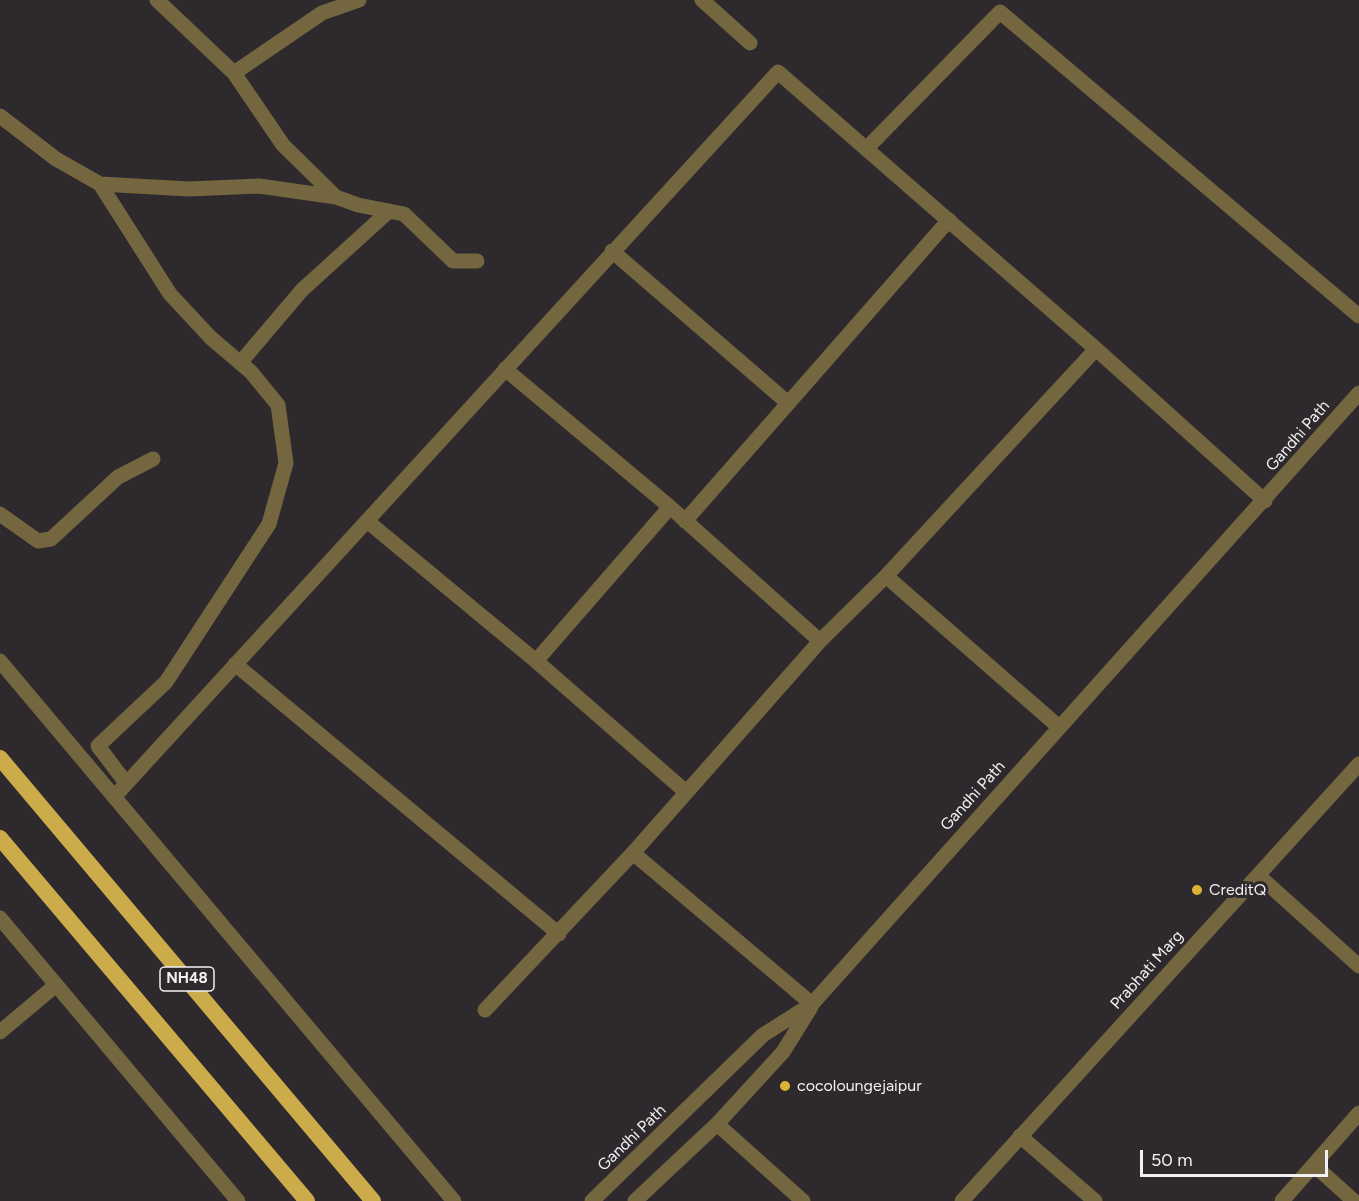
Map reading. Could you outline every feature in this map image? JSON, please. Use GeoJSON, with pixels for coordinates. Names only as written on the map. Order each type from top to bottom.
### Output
{"type":"FeatureCollection","features":[{"type":"Feature","properties":{"kind":"highway","name":"NH48"},"geometry":{"type":"LineString","coordinates":[[0,758],[373,1201]]}},
{"type":"Feature","properties":{"kind":"highway","name":"NH48"},"geometry":{"type":"LineString","coordinates":[[0,838],[307,1201]]}},
{"type":"Feature","properties":{"kind":"street"},"geometry":{"type":"LineString","coordinates":[[157,0],[234,73],[283,145],[336,197]]}},
{"type":"Feature","properties":{"kind":"street"},"geometry":{"type":"LineString","coordinates":[[234,73],[322,13],[359,0]]}},
{"type":"Feature","properties":{"kind":"street"},"geometry":{"type":"LineString","coordinates":[[702,0],[750,43]]}},
{"type":"Feature","properties":{"kind":"street"},"geometry":{"type":"LineString","coordinates":[[866,149],[1000,12],[1359,316]]}},
{"type":"Feature","properties":{"kind":"street"},"geometry":{"type":"LineString","coordinates":[[115,796],[778,72],[1096,349],[1265,501]]}},
{"type":"Feature","properties":{"kind":"street"},"geometry":{"type":"LineString","coordinates":[[0,116],[56,159],[100,184],[189,189],[259,186],[336,197],[404,214],[453,261],[477,261]]}},
{"type":"Feature","properties":{"kind":"street"},"geometry":{"type":"LineString","coordinates":[[100,184],[170,294],[211,338],[251,372],[278,405],[286,464],[269,524],[185,654],[166,682],[98,746],[126,783]]}},
{"type":"Feature","properties":{"kind":"street"},"geometry":{"type":"LineString","coordinates":[[240,363],[302,290],[389,211]]}},
{"type":"Feature","properties":{"kind":"street"},"geometry":{"type":"LineString","coordinates":[[685,521],[949,220]]}},
{"type":"Feature","properties":{"kind":"street"},"geometry":{"type":"LineString","coordinates":[[612,251],[788,403]]}},
{"type":"Feature","properties":{"kind":"street"},"geometry":{"type":"LineString","coordinates":[[485,1010],[633,853],[820,641],[886,576],[1096,349]]}},
{"type":"Feature","properties":{"kind":"street"},"geometry":{"type":"LineString","coordinates":[[505,369],[670,507],[820,641]]}},
{"type":"Feature","properties":{"kind":"street","name":"Gandhi Path"},"geometry":{"type":"LineString","coordinates":[[592,1201],[763,1035],[812,1004],[1359,394]]}},
{"type":"Feature","properties":{"kind":"street"},"geometry":{"type":"LineString","coordinates":[[0,513],[38,541],[51,539],[118,477],[153,459]]}},
{"type":"Feature","properties":{"kind":"street"},"geometry":{"type":"LineString","coordinates":[[536,661],[670,507]]}},
{"type":"Feature","properties":{"kind":"street"},"geometry":{"type":"LineString","coordinates":[[367,521],[536,661],[686,792]]}},
{"type":"Feature","properties":{"kind":"street"},"geometry":{"type":"LineString","coordinates":[[886,576],[1059,727]]}},
{"type":"Feature","properties":{"kind":"street"},"geometry":{"type":"LineString","coordinates":[[0,662],[454,1201]]}},
{"type":"Feature","properties":{"kind":"street"},"geometry":{"type":"LineString","coordinates":[[235,664],[559,934]]}},
{"type":"Feature","properties":{"kind":"street","name":"Prabhati Marg"},"geometry":{"type":"LineString","coordinates":[[962,1201],[1359,764]]}},
{"type":"Feature","properties":{"kind":"street"},"geometry":{"type":"LineString","coordinates":[[633,853],[812,1004],[783,1052],[717,1124],[635,1201]]}},
{"type":"Feature","properties":{"kind":"street"},"geometry":{"type":"LineString","coordinates":[[1258,875],[1359,966]]}},
{"type":"Feature","properties":{"kind":"street"},"geometry":{"type":"LineString","coordinates":[[0,918],[238,1201]]}},
{"type":"Feature","properties":{"kind":"street"},"geometry":{"type":"LineString","coordinates":[[0,1032],[56,985]]}},
{"type":"Feature","properties":{"kind":"street"},"geometry":{"type":"LineString","coordinates":[[1282,1201],[1359,1113]]}},
{"type":"Feature","properties":{"kind":"street"},"geometry":{"type":"LineString","coordinates":[[717,1124],[803,1201]]}},
{"type":"Feature","properties":{"kind":"street"},"geometry":{"type":"LineString","coordinates":[[1020,1136],[1095,1201]]}},
{"type":"Feature","properties":{"kind":"street"},"geometry":{"type":"LineString","coordinates":[[1314,1165],[1354,1201]]}},
{"type":"Feature","properties":{"kind":"place","name":"CreditQ"},"geometry":{"type":"Point","coordinates":[1197,890]}},
{"type":"Feature","properties":{"kind":"place","name":"cocoloungejaipur"},"geometry":{"type":"Point","coordinates":[785,1086]}}]}
